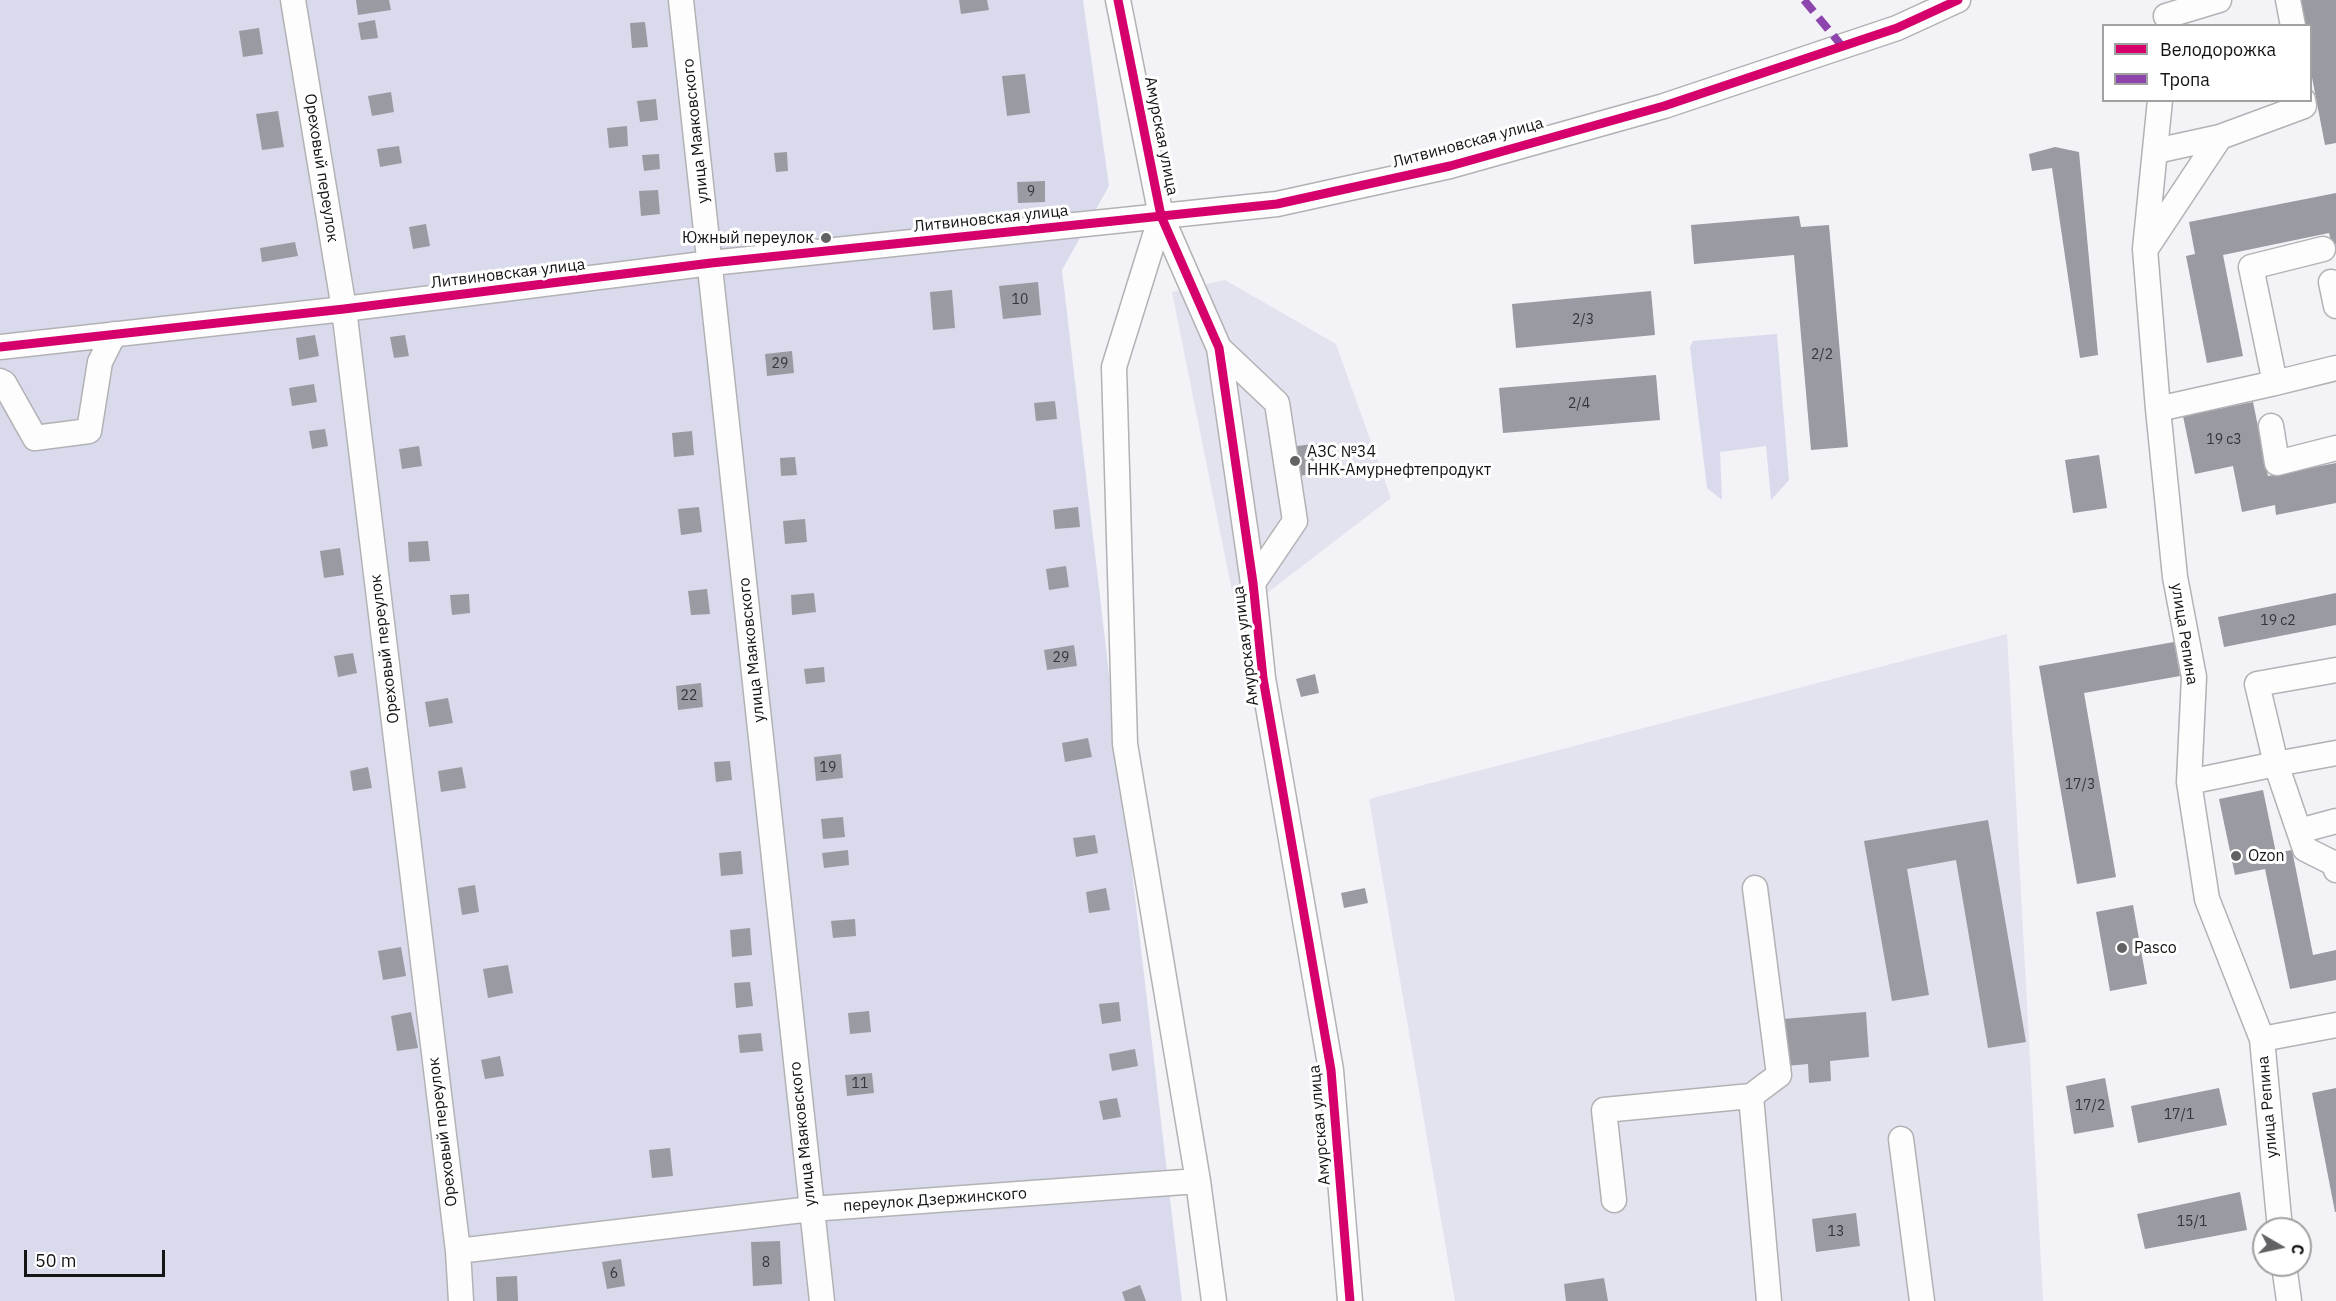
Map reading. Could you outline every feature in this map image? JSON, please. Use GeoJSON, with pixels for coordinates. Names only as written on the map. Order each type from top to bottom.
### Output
{"type":"FeatureCollection","features":[{"type":"Feature","properties":{"kind":"street","name":"Ореховый переулок"},"geometry":{"type":"LineString","coordinates":[[292,0],[344,309],[458,1251],[461,1301]]}},
{"type":"Feature","properties":{"kind":"street","name":"улица Маяковского"},"geometry":{"type":"LineString","coordinates":[[681,0],[822,1301]]}},
{"type":"Feature","properties":{"kind":"street","name":"Амурская улица"},"geometry":{"type":"LineString","coordinates":[[1118,0],[1161,216],[1219,348],[1253,583],[1263,678],[1331,1070],[1350,1301]]}},
{"type":"Feature","properties":{"kind":"street","name":"Литвиновская улица"},"geometry":{"type":"LineString","coordinates":[[0,346],[344,309],[711,263],[1277,204],[1450,166],[1675,102],[1897,28],[1958,0]]}},
{"type":"Feature","properties":{"kind":"street"},"geometry":{"type":"LineString","coordinates":[[2164,14],[2219,0]]}},
{"type":"Feature","properties":{"kind":"street"},"geometry":{"type":"LineString","coordinates":[[2288,0],[2293,24]]}},
{"type":"Feature","properties":{"kind":"street","name":"улица Репина"},"geometry":{"type":"LineString","coordinates":[[2160,102],[2145,249],[2175,577],[2194,677],[2189,782],[2207,899],[2262,1039],[2279,1217]]}},
{"type":"Feature","properties":{"kind":"street"},"geometry":{"type":"LineString","coordinates":[[2156,151],[2220,137],[2304,106],[2303,102]]}},
{"type":"Feature","properties":{"kind":"street"},"geometry":{"type":"LineString","coordinates":[[2145,249],[2220,137]]}},
{"type":"Feature","properties":{"kind":"street","name":"Амурская улица"},"geometry":{"type":"LineString","coordinates":[[1161,216],[1114,367],[1125,732],[1198,1181],[1214,1301]]}},
{"type":"Feature","properties":{"kind":"street"},"geometry":{"type":"LineString","coordinates":[[2275,383],[2251,267],[2323,249]]}},
{"type":"Feature","properties":{"kind":"street"},"geometry":{"type":"LineString","coordinates":[[2331,282],[2336,306]]}},
{"type":"Feature","properties":{"kind":"street"},"geometry":{"type":"LineString","coordinates":[[0,381],[4,383],[35,438],[89,431],[100,362],[114,334]]}},
{"type":"Feature","properties":{"kind":"street"},"geometry":{"type":"LineString","coordinates":[[1219,348],[1277,403],[1295,521],[1253,583]]}},
{"type":"Feature","properties":{"kind":"street"},"geometry":{"type":"LineString","coordinates":[[2158,409],[2336,368]]}},
{"type":"Feature","properties":{"kind":"street"},"geometry":{"type":"LineString","coordinates":[[2271,426],[2277,463],[2336,448]]}},
{"type":"Feature","properties":{"kind":"street"},"geometry":{"type":"LineString","coordinates":[[2336,670],[2257,684],[2276,764],[2305,849],[2335,864],[2336,870]]}},
{"type":"Feature","properties":{"kind":"street"},"geometry":{"type":"LineString","coordinates":[[2189,782],[2336,753]]}},
{"type":"Feature","properties":{"kind":"street"},"geometry":{"type":"LineString","coordinates":[[2299,831],[2336,821]]}},
{"type":"Feature","properties":{"kind":"street"},"geometry":{"type":"LineString","coordinates":[[1614,1200],[1604,1110],[1751,1096],[1779,1075],[1755,888]]}},
{"type":"Feature","properties":{"kind":"street"},"geometry":{"type":"LineString","coordinates":[[2262,1039],[2336,1025]]}},
{"type":"Feature","properties":{"kind":"street"},"geometry":{"type":"LineString","coordinates":[[1751,1096],[1769,1301]]}},
{"type":"Feature","properties":{"kind":"street"},"geometry":{"type":"LineString","coordinates":[[1901,1139],[1922,1301]]}},
{"type":"Feature","properties":{"kind":"street","name":"переулок Дзержинского"},"geometry":{"type":"LineString","coordinates":[[458,1251],[811,1209],[1198,1181]]}},
{"type":"Feature","properties":{"kind":"street"},"geometry":{"type":"LineString","coordinates":[[2286,1277],[2289,1301]]}},
{"type":"Feature","properties":{"kind":"shaded area"},"geometry":{"type":"Polygon","coordinates":[[[0,0],[1083,0],[1109,186],[1062,270],[1182,1301],[0,1301],[0,0]]]}},
{"type":"Feature","properties":{"kind":"shaded area"},"geometry":{"type":"Polygon","coordinates":[[[1225,280],[1336,344],[1391,498],[1237,616],[1172,292],[1225,280]]]}},
{"type":"Feature","properties":{"kind":"shaded area"},"geometry":{"type":"Polygon","coordinates":[[[1777,334],[1789,480],[1771,500],[1766,446],[1720,452],[1722,500],[1707,488],[1690,347],[1693,341],[1777,334]]]}},
{"type":"Feature","properties":{"kind":"shaded area"},"geometry":{"type":"Polygon","coordinates":[[[2007,634],[2043,1301],[1455,1301],[1369,799],[2007,634]]]}},
{"type":"Feature","properties":{"kind":"building"},"geometry":{"type":"Polygon","coordinates":[[[356,0],[389,0],[391,10],[358,15],[356,0]]]}},
{"type":"Feature","properties":{"kind":"building"},"geometry":{"type":"Polygon","coordinates":[[[959,0],[987,0],[989,10],[961,14],[959,0]]]}},
{"type":"Feature","properties":{"kind":"building"},"geometry":{"type":"Polygon","coordinates":[[[2298,0],[2336,0],[2336,143],[2325,145],[2312,77],[2312,24],[2303,24],[2298,0]]]}},
{"type":"Feature","properties":{"kind":"building"},"geometry":{"type":"Polygon","coordinates":[[[375,20],[378,38],[361,40],[358,23],[375,20]]]}},
{"type":"Feature","properties":{"kind":"building"},"geometry":{"type":"Polygon","coordinates":[[[645,22],[648,47],[632,48],[630,23],[645,22]]]}},
{"type":"Feature","properties":{"kind":"building"},"geometry":{"type":"Polygon","coordinates":[[[259,28],[263,54],[243,57],[239,31],[259,28]]]}},
{"type":"Feature","properties":{"kind":"building"},"geometry":{"type":"Polygon","coordinates":[[[1025,74],[1030,113],[1007,116],[1002,76],[1025,74]]]}},
{"type":"Feature","properties":{"kind":"building"},"geometry":{"type":"Polygon","coordinates":[[[391,92],[394,112],[372,116],[368,96],[391,92]]]}},
{"type":"Feature","properties":{"kind":"building"},"geometry":{"type":"Polygon","coordinates":[[[656,99],[658,120],[640,122],[637,101],[656,99]]]}},
{"type":"Feature","properties":{"kind":"building"},"geometry":{"type":"Polygon","coordinates":[[[278,111],[284,147],[262,150],[256,114],[278,111]]]}},
{"type":"Feature","properties":{"kind":"building"},"geometry":{"type":"Polygon","coordinates":[[[627,126],[628,146],[609,148],[607,128],[627,126]]]}},
{"type":"Feature","properties":{"kind":"building"},"geometry":{"type":"Polygon","coordinates":[[[399,146],[402,163],[380,167],[377,149],[399,146]]]}},
{"type":"Feature","properties":{"kind":"building"},"geometry":{"type":"Polygon","coordinates":[[[2055,147],[2079,152],[2098,355],[2080,358],[2052,168],[2032,171],[2029,154],[2055,147]]]}},
{"type":"Feature","properties":{"kind":"building"},"geometry":{"type":"Polygon","coordinates":[[[787,152],[788,171],[776,172],[774,153],[787,152]]]}},
{"type":"Feature","properties":{"kind":"building"},"geometry":{"type":"Polygon","coordinates":[[[659,154],[660,169],[644,171],[642,155],[659,154]]]}},
{"type":"Feature","properties":{"kind":"building"},"geometry":{"type":"Polygon","coordinates":[[[1045,181],[1045,202],[1018,203],[1017,182],[1045,181]]]}},
{"type":"Feature","properties":{"kind":"building"},"geometry":{"type":"Polygon","coordinates":[[[658,190],[660,214],[641,216],[639,191],[658,190]]]}},
{"type":"Feature","properties":{"kind":"building"},"geometry":{"type":"Polygon","coordinates":[[[2336,193],[2336,244],[2332,245],[2329,233],[2223,255],[2243,356],[2207,363],[2186,256],[2195,254],[2189,222],[2336,193]]]}},
{"type":"Feature","properties":{"kind":"building"},"geometry":{"type":"Polygon","coordinates":[[[1799,216],[1801,227],[1829,225],[1848,447],[1811,450],[1794,255],[1694,264],[1691,225],[1799,216]]]}},
{"type":"Feature","properties":{"kind":"building"},"geometry":{"type":"Polygon","coordinates":[[[426,224],[430,246],[413,249],[409,227],[426,224]]]}},
{"type":"Feature","properties":{"kind":"building"},"geometry":{"type":"Polygon","coordinates":[[[295,242],[298,256],[262,262],[260,248],[295,242]]]}},
{"type":"Feature","properties":{"kind":"building"},"geometry":{"type":"Polygon","coordinates":[[[1038,282],[1041,315],[1003,319],[999,286],[1038,282]]]}},
{"type":"Feature","properties":{"kind":"building"},"geometry":{"type":"Polygon","coordinates":[[[952,290],[955,328],[933,330],[930,292],[952,290]]]}},
{"type":"Feature","properties":{"kind":"building"},"geometry":{"type":"Polygon","coordinates":[[[1651,291],[1655,335],[1516,348],[1512,304],[1651,291]]]}},
{"type":"Feature","properties":{"kind":"building"},"geometry":{"type":"Polygon","coordinates":[[[315,335],[319,356],[299,360],[296,338],[315,335]]]}},
{"type":"Feature","properties":{"kind":"building"},"geometry":{"type":"Polygon","coordinates":[[[405,335],[409,356],[394,358],[390,337],[405,335]]]}},
{"type":"Feature","properties":{"kind":"building"},"geometry":{"type":"Polygon","coordinates":[[[792,351],[794,373],[767,376],[765,354],[792,351]]]}},
{"type":"Feature","properties":{"kind":"building"},"geometry":{"type":"Polygon","coordinates":[[[1656,375],[1660,420],[1503,433],[1499,388],[1656,375]]]}},
{"type":"Feature","properties":{"kind":"building"},"geometry":{"type":"Polygon","coordinates":[[[314,384],[317,402],[292,406],[289,388],[314,384]]]}},
{"type":"Feature","properties":{"kind":"building"},"geometry":{"type":"Polygon","coordinates":[[[1055,401],[1057,419],[1036,421],[1034,403],[1055,401]]]}},
{"type":"Feature","properties":{"kind":"building"},"geometry":{"type":"Polygon","coordinates":[[[2253,402],[2268,476],[2336,463],[2336,503],[2276,515],[2275,505],[2242,512],[2233,466],[2195,474],[2183,416],[2253,402]]]}},
{"type":"Feature","properties":{"kind":"building"},"geometry":{"type":"Polygon","coordinates":[[[325,429],[328,446],[312,449],[309,431],[325,429]]]}},
{"type":"Feature","properties":{"kind":"building"},"geometry":{"type":"Polygon","coordinates":[[[692,431],[694,455],[674,457],[672,433],[692,431]]]}},
{"type":"Feature","properties":{"kind":"building"},"geometry":{"type":"Polygon","coordinates":[[[1320,443],[1324,472],[1279,479],[1275,449],[1320,443]]]}},
{"type":"Feature","properties":{"kind":"building"},"geometry":{"type":"Polygon","coordinates":[[[419,446],[422,466],[402,469],[399,449],[419,446]]]}},
{"type":"Feature","properties":{"kind":"building"},"geometry":{"type":"Polygon","coordinates":[[[2099,455],[2107,508],[2073,513],[2065,460],[2099,455]]]}},
{"type":"Feature","properties":{"kind":"building"},"geometry":{"type":"Polygon","coordinates":[[[795,457],[797,475],[781,476],[780,458],[795,457]]]}},
{"type":"Feature","properties":{"kind":"building"},"geometry":{"type":"Polygon","coordinates":[[[699,507],[702,532],[681,535],[678,509],[699,507]]]}},
{"type":"Feature","properties":{"kind":"building"},"geometry":{"type":"Polygon","coordinates":[[[1078,507],[1080,527],[1055,529],[1053,510],[1078,507]]]}},
{"type":"Feature","properties":{"kind":"building"},"geometry":{"type":"Polygon","coordinates":[[[805,519],[807,542],[785,544],[783,521],[805,519]]]}},
{"type":"Feature","properties":{"kind":"building"},"geometry":{"type":"Polygon","coordinates":[[[428,541],[430,561],[409,562],[408,542],[428,541]]]}},
{"type":"Feature","properties":{"kind":"building"},"geometry":{"type":"Polygon","coordinates":[[[340,548],[344,575],[324,578],[320,551],[340,548]]]}},
{"type":"Feature","properties":{"kind":"building"},"geometry":{"type":"Polygon","coordinates":[[[1066,566],[1069,587],[1049,590],[1046,569],[1066,566]]]}},
{"type":"Feature","properties":{"kind":"building"},"geometry":{"type":"Polygon","coordinates":[[[707,589],[710,614],[691,615],[688,591],[707,589]]]}},
{"type":"Feature","properties":{"kind":"building"},"geometry":{"type":"Polygon","coordinates":[[[814,593],[816,612],[792,615],[791,595],[814,593]]]}},
{"type":"Feature","properties":{"kind":"building"},"geometry":{"type":"Polygon","coordinates":[[[2336,593],[2336,625],[2224,647],[2218,617],[2336,593]]]}},
{"type":"Feature","properties":{"kind":"building"},"geometry":{"type":"Polygon","coordinates":[[[469,594],[470,613],[452,615],[450,595],[469,594]]]}},
{"type":"Feature","properties":{"kind":"building"},"geometry":{"type":"Polygon","coordinates":[[[2174,642],[2180,676],[2084,693],[2116,877],[2077,884],[2039,666],[2174,642]]]}},
{"type":"Feature","properties":{"kind":"building"},"geometry":{"type":"Polygon","coordinates":[[[1074,645],[1077,666],[1047,670],[1044,650],[1074,645]]]}},
{"type":"Feature","properties":{"kind":"building"},"geometry":{"type":"Polygon","coordinates":[[[353,653],[357,673],[338,677],[334,656],[353,653]]]}},
{"type":"Feature","properties":{"kind":"building"},"geometry":{"type":"Polygon","coordinates":[[[824,667],[825,682],[806,684],[804,669],[824,667]]]}},
{"type":"Feature","properties":{"kind":"building"},"geometry":{"type":"Polygon","coordinates":[[[1315,674],[1319,693],[1301,697],[1296,679],[1315,674]]]}},
{"type":"Feature","properties":{"kind":"building"},"geometry":{"type":"Polygon","coordinates":[[[701,683],[703,707],[678,710],[676,686],[701,683]]]}},
{"type":"Feature","properties":{"kind":"building"},"geometry":{"type":"Polygon","coordinates":[[[448,698],[453,723],[429,727],[425,702],[448,698]]]}},
{"type":"Feature","properties":{"kind":"building"},"geometry":{"type":"Polygon","coordinates":[[[1088,738],[1092,757],[1065,762],[1062,743],[1088,738]]]}},
{"type":"Feature","properties":{"kind":"building"},"geometry":{"type":"Polygon","coordinates":[[[841,754],[843,778],[816,781],[814,757],[841,754]]]}},
{"type":"Feature","properties":{"kind":"building"},"geometry":{"type":"Polygon","coordinates":[[[730,761],[732,780],[716,782],[714,762],[730,761]]]}},
{"type":"Feature","properties":{"kind":"building"},"geometry":{"type":"Polygon","coordinates":[[[368,767],[372,788],[353,791],[350,771],[368,767]]]}},
{"type":"Feature","properties":{"kind":"building"},"geometry":{"type":"Polygon","coordinates":[[[462,767],[466,788],[441,792],[438,771],[462,767]]]}},
{"type":"Feature","properties":{"kind":"building"},"geometry":{"type":"Polygon","coordinates":[[[2263,790],[2276,853],[2292,850],[2313,955],[2336,950],[2336,980],[2290,989],[2265,869],[2235,875],[2219,799],[2263,790]]]}},
{"type":"Feature","properties":{"kind":"building"},"geometry":{"type":"Polygon","coordinates":[[[843,817],[845,837],[823,839],[821,819],[843,817]]]}},
{"type":"Feature","properties":{"kind":"building"},"geometry":{"type":"Polygon","coordinates":[[[1988,820],[2026,1042],[1988,1048],[1956,860],[1907,869],[1929,995],[1892,1001],[1864,841],[1988,820]]]}},
{"type":"Feature","properties":{"kind":"building"},"geometry":{"type":"Polygon","coordinates":[[[1095,835],[1098,853],[1076,857],[1073,838],[1095,835]]]}},
{"type":"Feature","properties":{"kind":"building"},"geometry":{"type":"Polygon","coordinates":[[[848,850],[849,865],[824,868],[822,853],[848,850]]]}},
{"type":"Feature","properties":{"kind":"building"},"geometry":{"type":"Polygon","coordinates":[[[741,851],[743,874],[721,876],[719,853],[741,851]]]}},
{"type":"Feature","properties":{"kind":"building"},"geometry":{"type":"Polygon","coordinates":[[[475,885],[479,912],[462,915],[458,888],[475,885]]]}},
{"type":"Feature","properties":{"kind":"building"},"geometry":{"type":"Polygon","coordinates":[[[1106,888],[1110,910],[1089,913],[1086,892],[1106,888]]]}},
{"type":"Feature","properties":{"kind":"building"},"geometry":{"type":"Polygon","coordinates":[[[1365,888],[1368,903],[1344,908],[1341,893],[1365,888]]]}},
{"type":"Feature","properties":{"kind":"building","name":"Pasco"},"geometry":{"type":"Polygon","coordinates":[[[2133,905],[2147,984],[2110,991],[2096,912],[2133,905]]]}},
{"type":"Feature","properties":{"kind":"building"},"geometry":{"type":"Polygon","coordinates":[[[855,919],[856,936],[833,938],[831,921],[855,919]]]}},
{"type":"Feature","properties":{"kind":"building"},"geometry":{"type":"Polygon","coordinates":[[[750,928],[752,955],[732,957],[730,930],[750,928]]]}},
{"type":"Feature","properties":{"kind":"building"},"geometry":{"type":"Polygon","coordinates":[[[401,947],[406,976],[383,980],[378,951],[401,947]]]}},
{"type":"Feature","properties":{"kind":"building"},"geometry":{"type":"Polygon","coordinates":[[[508,965],[513,993],[488,998],[483,969],[508,965]]]}},
{"type":"Feature","properties":{"kind":"building"},"geometry":{"type":"Polygon","coordinates":[[[750,982],[753,1006],[736,1008],[734,983],[750,982]]]}},
{"type":"Feature","properties":{"kind":"building"},"geometry":{"type":"Polygon","coordinates":[[[1119,1002],[1121,1021],[1102,1024],[1099,1004],[1119,1002]]]}},
{"type":"Feature","properties":{"kind":"building"},"geometry":{"type":"Polygon","coordinates":[[[869,1011],[871,1032],[850,1034],[848,1013],[869,1011]]]}},
{"type":"Feature","properties":{"kind":"building"},"geometry":{"type":"Polygon","coordinates":[[[411,1012],[418,1048],[397,1051],[391,1016],[411,1012]]]}},
{"type":"Feature","properties":{"kind":"building"},"geometry":{"type":"Polygon","coordinates":[[[1866,1012],[1869,1057],[1830,1061],[1831,1081],[1809,1083],[1808,1064],[1786,1066],[1783,1019],[1866,1012]]]}},
{"type":"Feature","properties":{"kind":"building"},"geometry":{"type":"Polygon","coordinates":[[[761,1033],[763,1051],[740,1053],[738,1035],[761,1033]]]}},
{"type":"Feature","properties":{"kind":"building"},"geometry":{"type":"Polygon","coordinates":[[[1135,1049],[1138,1066],[1112,1071],[1109,1054],[1135,1049]]]}},
{"type":"Feature","properties":{"kind":"building"},"geometry":{"type":"Polygon","coordinates":[[[500,1056],[504,1076],[485,1079],[481,1060],[500,1056]]]}},
{"type":"Feature","properties":{"kind":"building"},"geometry":{"type":"Polygon","coordinates":[[[872,1073],[874,1093],[847,1096],[845,1075],[872,1073]]]}},
{"type":"Feature","properties":{"kind":"building"},"geometry":{"type":"Polygon","coordinates":[[[2105,1078],[2114,1127],[2074,1134],[2066,1086],[2105,1078]]]}},
{"type":"Feature","properties":{"kind":"building"},"geometry":{"type":"Polygon","coordinates":[[[2219,1088],[2227,1125],[2138,1143],[2131,1106],[2219,1088]]]}},
{"type":"Feature","properties":{"kind":"building"},"geometry":{"type":"Polygon","coordinates":[[[2336,1088],[2336,1212],[2335,1212],[2312,1093],[2336,1088]]]}},
{"type":"Feature","properties":{"kind":"building"},"geometry":{"type":"Polygon","coordinates":[[[1117,1098],[1121,1117],[1103,1120],[1099,1101],[1117,1098]]]}},
{"type":"Feature","properties":{"kind":"building"},"geometry":{"type":"Polygon","coordinates":[[[670,1148],[673,1176],[652,1178],[649,1150],[670,1148]]]}},
{"type":"Feature","properties":{"kind":"building"},"geometry":{"type":"Polygon","coordinates":[[[2240,1192],[2247,1230],[2145,1249],[2137,1214],[2240,1192]]]}},
{"type":"Feature","properties":{"kind":"building"},"geometry":{"type":"Polygon","coordinates":[[[1856,1213],[1860,1246],[1816,1252],[1812,1219],[1856,1213]]]}},
{"type":"Feature","properties":{"kind":"building"},"geometry":{"type":"Polygon","coordinates":[[[780,1241],[782,1284],[753,1286],[751,1242],[780,1241]]]}},
{"type":"Feature","properties":{"kind":"building"},"geometry":{"type":"Polygon","coordinates":[[[621,1259],[625,1286],[607,1289],[602,1262],[621,1259]]]}},
{"type":"Feature","properties":{"kind":"building"},"geometry":{"type":"Polygon","coordinates":[[[517,1276],[518,1301],[497,1301],[496,1277],[517,1276]]]}},
{"type":"Feature","properties":{"kind":"building"},"geometry":{"type":"Polygon","coordinates":[[[1604,1278],[1608,1301],[1566,1301],[1564,1284],[1604,1278]]]}},
{"type":"Feature","properties":{"kind":"building"},"geometry":{"type":"Polygon","coordinates":[[[1140,1285],[1146,1301],[1125,1301],[1122,1292],[1140,1285]]]}},
{"type":"Feature","properties":{"kind":"marked path"},"geometry":{"type":"LineString","coordinates":[[1804,0],[1842,46]]}},
{"type":"Feature","properties":{"kind":"cycle path"},"geometry":{"type":"LineString","coordinates":[[1118,0],[1161,216],[1219,348],[1253,583],[1263,678],[1331,1070],[1350,1301]]}},
{"type":"Feature","properties":{"kind":"cycle path"},"geometry":{"type":"LineString","coordinates":[[0,347],[344,309],[711,263],[1277,204],[1450,166],[1664,106],[1897,28],[1958,0]]}},
{"type":"Feature","properties":{"kind":"place","name":"Южный переулок"},"geometry":{"type":"Point","coordinates":[826,238]}},
{"type":"Feature","properties":{"kind":"place","name":"АЗС №34 ННК-Амурнефтепродукт"},"geometry":{"type":"Point","coordinates":[1295,461]}},
{"type":"Feature","properties":{"kind":"place","name":"Ozon"},"geometry":{"type":"Point","coordinates":[2236,856]}},
{"type":"Feature","properties":{"kind":"place","name":"Pasco"},"geometry":{"type":"Point","coordinates":[2122,948]}}]}
